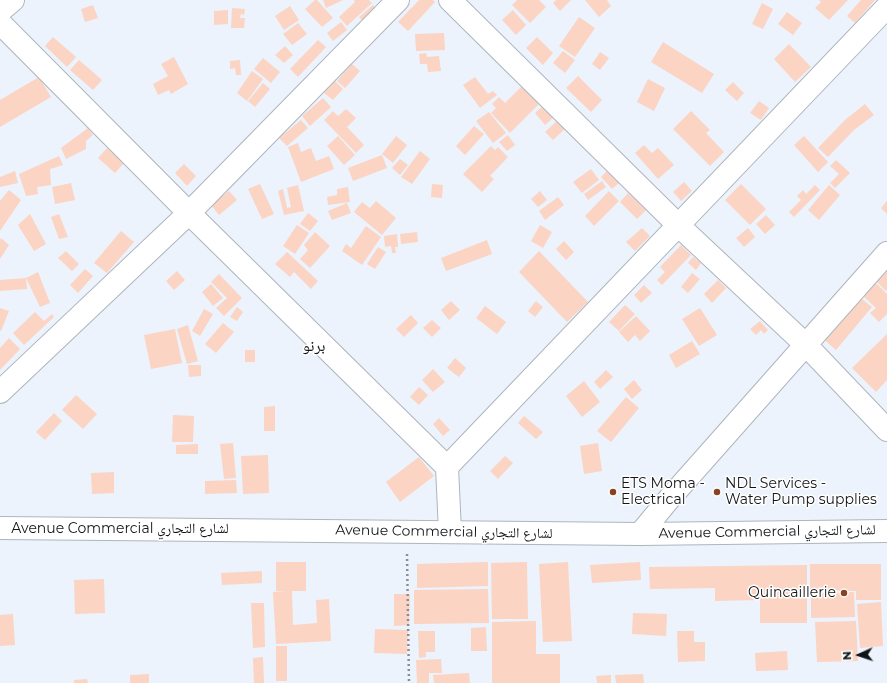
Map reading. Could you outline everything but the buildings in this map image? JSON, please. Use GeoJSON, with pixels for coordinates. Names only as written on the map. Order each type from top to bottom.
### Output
{"type":"FeatureCollection","features":[{"type":"Feature","properties":{"kind":"street"},"geometry":{"type":"LineString","coordinates":[[0,11],[13,0]]}},
{"type":"Feature","properties":{"kind":"street"},"geometry":{"type":"LineString","coordinates":[[0,392],[189,213],[398,0]]}},
{"type":"Feature","properties":{"kind":"street"},"geometry":{"type":"LineString","coordinates":[[450,0],[678,224],[806,345],[887,430]]}},
{"type":"Feature","properties":{"kind":"street"},"geometry":{"type":"LineString","coordinates":[[447,467],[887,7]]}},
{"type":"Feature","properties":{"kind":"street"},"geometry":{"type":"LineString","coordinates":[[0,23],[189,213],[447,467],[450,532]]}},
{"type":"Feature","properties":{"kind":"street"},"geometry":{"type":"LineString","coordinates":[[640,534],[669,499],[887,252]]}},
{"type":"Feature","properties":{"kind":"street","name":"Avenue Commercial لشارع التجاري"},"geometry":{"type":"LineString","coordinates":[[0,528],[640,534],[887,531]]}},
{"type":"Feature","properties":{"kind":"path"},"geometry":{"type":"LineString","coordinates":[[407,531],[409,683]]}},
{"type":"Feature","properties":{"kind":"place","name":"ETS Moma - Electrical"},"geometry":{"type":"Point","coordinates":[613,492]}},
{"type":"Feature","properties":{"kind":"place","name":"NDL Services - Water Pump supplies"},"geometry":{"type":"Point","coordinates":[717,492]}},
{"type":"Feature","properties":{"kind":"place","name":"Quincaillerie"},"geometry":{"type":"Point","coordinates":[844,593]}},
{"type":"Feature","properties":{"kind":"district","name":"برنو"},"geometry":{"type":"Point","coordinates":[314,346]}}]}
